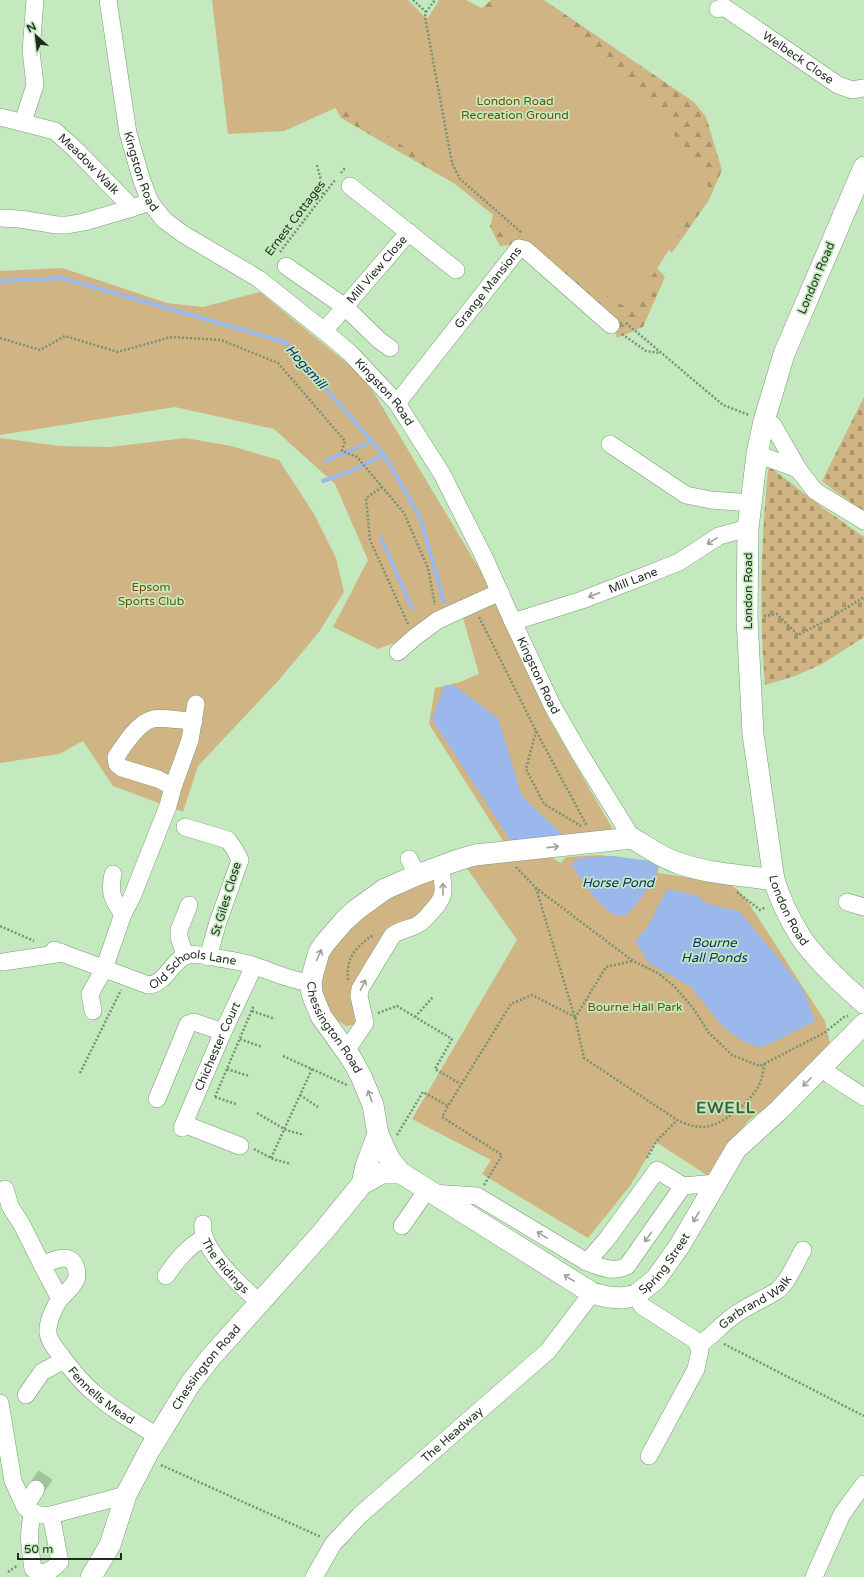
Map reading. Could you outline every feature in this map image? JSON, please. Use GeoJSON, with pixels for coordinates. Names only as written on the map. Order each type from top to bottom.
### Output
{"type":"FeatureCollection","features":[{"type":"Feature","properties":{"kind":"main road","name":"London Road"},"geometry":{"type":"LineString","coordinates":[[860,1014],[840,982],[800,936],[780,899],[774,880],[753,734],[747,618],[748,528],[757,454],[764,421],[784,354],[863,174]]}},
{"type":"Feature","properties":{"kind":"main road","name":"Chessington Road"},"geometry":{"type":"LineString","coordinates":[[401,1173],[388,1156],[388,1135],[377,1121],[367,1089],[346,1051],[321,1016],[312,994],[311,983],[320,952],[331,935],[356,910],[413,867],[440,867],[475,855],[514,852],[598,837],[632,838]]}},
{"type":"Feature","properties":{"kind":"main road"},"geometry":{"type":"LineString","coordinates":[[632,838],[678,863],[710,871],[774,880]]}},
{"type":"Feature","properties":{"kind":"main road","name":"Spring Street"},"geometry":{"type":"LineString","coordinates":[[401,1173],[592,1293],[608,1297],[623,1298],[636,1295],[656,1279],[680,1245],[736,1149],[780,1109],[824,1065],[860,1014]]}},
{"type":"Feature","properties":{"kind":"main road","name":"Chessington Road"},"geometry":{"type":"LineString","coordinates":[[362,1184],[366,1166],[388,1135]]}},
{"type":"Feature","properties":{"kind":"main road","name":"Chessington Road"},"geometry":{"type":"LineString","coordinates":[[91,1577],[110,1545],[126,1495],[153,1444],[190,1384],[211,1357],[322,1233],[362,1184],[382,1173],[401,1173]]}},
{"type":"Feature","properties":{"kind":"street"},"geometry":{"type":"LineString","coordinates":[[23,122],[35,85],[31,51],[35,0]]}},
{"type":"Feature","properties":{"kind":"street","name":"Kingston Road"},"geometry":{"type":"LineString","coordinates":[[108,0],[128,133],[141,178],[150,202],[164,220],[183,234],[259,279],[324,331],[350,353],[397,403],[442,474],[485,559],[552,705],[580,754],[632,838]]}},
{"type":"Feature","properties":{"kind":"street","name":"Welbeck Close"},"geometry":{"type":"LineString","coordinates":[[727,8],[838,85],[852,90],[864,88]]}},
{"type":"Feature","properties":{"kind":"street","name":"Meadow Walk"},"geometry":{"type":"LineString","coordinates":[[0,117],[55,131],[78,151],[132,208]]}},
{"type":"Feature","properties":{"kind":"street","name":"Mill View Close"},"geometry":{"type":"LineString","coordinates":[[350,186],[456,270]]}},
{"type":"Feature","properties":{"kind":"street"},"geometry":{"type":"LineString","coordinates":[[0,218],[67,225],[84,222],[150,202]]}},
{"type":"Feature","properties":{"kind":"street","name":"Mill View Close"},"geometry":{"type":"LineString","coordinates":[[324,331],[409,232]]}},
{"type":"Feature","properties":{"kind":"street","name":"Grange Mansions"},"geometry":{"type":"LineString","coordinates":[[397,403],[519,248],[526,250],[615,322]]}},
{"type":"Feature","properties":{"kind":"street","name":"Mill View Close"},"geometry":{"type":"LineString","coordinates":[[281,261],[345,307],[379,340],[390,348]]}},
{"type":"Feature","properties":{"kind":"street"},"geometry":{"type":"LineString","coordinates":[[764,421],[773,425],[798,469],[814,491],[864,521]]}},
{"type":"Feature","properties":{"kind":"street"},"geometry":{"type":"LineString","coordinates":[[610,444],[686,495],[711,500],[751,503]]}},
{"type":"Feature","properties":{"kind":"street"},"geometry":{"type":"LineString","coordinates":[[757,454],[798,469]]}},
{"type":"Feature","properties":{"kind":"street","name":"Mill Lane"},"geometry":{"type":"LineString","coordinates":[[513,622],[582,600],[640,578],[679,562],[719,536],[748,528]]}},
{"type":"Feature","properties":{"kind":"street"},"geometry":{"type":"LineString","coordinates":[[398,652],[414,637],[438,620],[500,592]]}},
{"type":"Feature","properties":{"kind":"street"},"geometry":{"type":"LineString","coordinates":[[93,1011],[90,994],[104,969],[123,914],[132,896],[168,806],[173,787],[190,740],[196,704]]}},
{"type":"Feature","properties":{"kind":"street"},"geometry":{"type":"LineString","coordinates":[[173,787],[158,779],[122,768],[116,764],[116,757],[132,734],[152,719],[194,721]]}},
{"type":"Feature","properties":{"kind":"street","name":"St Giles Close"},"geometry":{"type":"LineString","coordinates":[[185,827],[228,840],[240,860],[218,922],[208,956]]}},
{"type":"Feature","properties":{"kind":"street"},"geometry":{"type":"LineString","coordinates":[[346,1051],[365,1023],[359,996],[360,989],[392,936],[396,932],[418,924],[426,919],[442,898],[444,890],[440,867]]}},
{"type":"Feature","properties":{"kind":"street"},"geometry":{"type":"LineString","coordinates":[[113,874],[111,892],[123,914]]}},
{"type":"Feature","properties":{"kind":"street"},"geometry":{"type":"LineString","coordinates":[[847,902],[864,907]]}},
{"type":"Feature","properties":{"kind":"street"},"geometry":{"type":"LineString","coordinates":[[185,956],[179,937],[179,930],[189,905]]}},
{"type":"Feature","properties":{"kind":"street"},"geometry":{"type":"LineString","coordinates":[[3,962],[58,952]]}},
{"type":"Feature","properties":{"kind":"street","name":"Old Schools Lane"},"geometry":{"type":"LineString","coordinates":[[58,952],[148,985],[154,985],[160,981],[178,961],[185,956],[194,954],[254,966],[286,978],[311,983]]}},
{"type":"Feature","properties":{"kind":"street","name":"Chichester Court"},"geometry":{"type":"LineString","coordinates":[[240,1146],[183,1126],[254,966]]}},
{"type":"Feature","properties":{"kind":"street"},"geometry":{"type":"LineString","coordinates":[[157,1099],[188,1024],[194,1022],[224,1032]]}},
{"type":"Feature","properties":{"kind":"street"},"geometry":{"type":"LineString","coordinates":[[824,1065],[830,1075],[864,1097]]}},
{"type":"Feature","properties":{"kind":"street"},"geometry":{"type":"LineString","coordinates":[[586,1262],[607,1238],[657,1170],[683,1186],[716,1183]]}},
{"type":"Feature","properties":{"kind":"street"},"geometry":{"type":"LineString","coordinates":[[402,1226],[430,1191],[477,1196],[586,1262],[606,1269],[620,1270],[627,1266],[683,1186]]}},
{"type":"Feature","properties":{"kind":"street"},"geometry":{"type":"LineString","coordinates":[[5,1189],[10,1206],[22,1225],[42,1265],[60,1299],[69,1290],[76,1279],[74,1262],[67,1258],[58,1258],[42,1265]]}},
{"type":"Feature","properties":{"kind":"street","name":"The Ridings"},"geometry":{"type":"LineString","coordinates":[[166,1276],[182,1254],[204,1231],[230,1276],[259,1302]]}},
{"type":"Feature","properties":{"kind":"street","name":"Garbrand Walk"},"geometry":{"type":"LineString","coordinates":[[704,1341],[731,1317],[778,1289],[784,1282],[802,1250]]}},
{"type":"Feature","properties":{"kind":"street","name":"The Headway"},"geometry":{"type":"LineString","coordinates":[[314,1577],[333,1544],[360,1515],[548,1351],[592,1293]]}},
{"type":"Feature","properties":{"kind":"street"},"geometry":{"type":"LineString","coordinates":[[636,1295],[642,1306],[695,1340],[704,1341],[700,1350],[700,1357],[696,1369],[649,1456]]}},
{"type":"Feature","properties":{"kind":"street","name":"Fennells Mead"},"geometry":{"type":"LineString","coordinates":[[60,1299],[50,1322],[48,1333],[54,1346],[64,1360],[92,1392],[115,1409],[153,1444]]}},
{"type":"Feature","properties":{"kind":"street"},"geometry":{"type":"LineString","coordinates":[[26,1395],[42,1372],[64,1360]]}},
{"type":"Feature","properties":{"kind":"street"},"geometry":{"type":"LineString","coordinates":[[0,1403],[13,1481],[29,1509],[41,1516],[52,1515],[126,1495]]}},
{"type":"Feature","properties":{"kind":"street"},"geometry":{"type":"LineString","coordinates":[[814,1577],[835,1527],[859,1502],[864,1484]]}},
{"type":"Feature","properties":{"kind":"street"},"geometry":{"type":"LineString","coordinates":[[36,1489],[29,1509],[28,1529],[33,1569],[38,1573],[44,1574],[51,1571],[60,1562],[52,1515]]}},
{"type":"Feature","properties":{"kind":"path"},"geometry":{"type":"LineString","coordinates":[[413,0],[426,12]]}},
{"type":"Feature","properties":{"kind":"path"},"geometry":{"type":"LineString","coordinates":[[435,0],[426,12],[425,17],[452,163],[460,179],[525,236]]}},
{"type":"Feature","properties":{"kind":"path"},"geometry":{"type":"LineString","coordinates":[[317,164],[323,184],[323,194]]}},
{"type":"Feature","properties":{"kind":"path","name":"Ernest Cottages"},"geometry":{"type":"LineString","coordinates":[[281,261],[323,194],[345,168]]}},
{"type":"Feature","properties":{"kind":"path"},"geometry":{"type":"LineString","coordinates":[[615,322],[662,354],[724,405],[764,421]]}},
{"type":"Feature","properties":{"kind":"path"},"geometry":{"type":"LineString","coordinates":[[615,322],[646,351],[662,354]]}},
{"type":"Feature","properties":{"kind":"path"},"geometry":{"type":"LineString","coordinates":[[0,338],[40,350],[65,336],[118,352],[171,337],[221,340],[278,363],[346,441],[342,451],[357,457],[404,513],[428,568],[438,620]]}},
{"type":"Feature","properties":{"kind":"path"},"geometry":{"type":"LineString","coordinates":[[382,487],[366,498],[370,540],[414,637]]}},
{"type":"Feature","properties":{"kind":"path"},"geometry":{"type":"LineString","coordinates":[[747,618],[777,614],[798,635],[829,619],[864,597]]}},
{"type":"Feature","properties":{"kind":"path"},"geometry":{"type":"LineString","coordinates":[[472,604],[536,731],[598,837]]}},
{"type":"Feature","properties":{"kind":"path"},"geometry":{"type":"LineString","coordinates":[[536,731],[526,769],[544,804],[598,837]]}},
{"type":"Feature","properties":{"kind":"path"},"geometry":{"type":"LineString","coordinates":[[514,852],[516,868],[536,888],[633,961],[658,973],[674,986],[693,1008],[709,1033],[732,1055],[760,1066],[824,1033],[844,1017],[860,1014]]}},
{"type":"Feature","properties":{"kind":"path"},"geometry":{"type":"LineString","coordinates":[[536,888],[575,1018],[584,1058],[676,1120],[688,1125],[704,1127],[720,1122],[747,1102],[758,1087],[765,1063]]}},
{"type":"Feature","properties":{"kind":"path"},"geometry":{"type":"LineString","coordinates":[[0,926],[58,952]]}},
{"type":"Feature","properties":{"kind":"path"},"geometry":{"type":"LineString","coordinates":[[575,1018],[606,967],[633,961]]}},
{"type":"Feature","properties":{"kind":"path"},"geometry":{"type":"LineString","coordinates":[[80,1073],[126,977]]}},
{"type":"Feature","properties":{"kind":"path"},"geometry":{"type":"LineString","coordinates":[[477,1196],[502,1155],[442,1117],[448,1106],[511,1004],[532,995],[575,1018]]}},
{"type":"Feature","properties":{"kind":"path"},"geometry":{"type":"LineString","coordinates":[[415,1017],[433,997]]}},
{"type":"Feature","properties":{"kind":"path"},"geometry":{"type":"LineString","coordinates":[[215,1098],[256,999]]}},
{"type":"Feature","properties":{"kind":"path"},"geometry":{"type":"LineString","coordinates":[[376,1014],[397,1006],[452,1039],[435,1069],[461,1084]]}},
{"type":"Feature","properties":{"kind":"path"},"geometry":{"type":"LineString","coordinates":[[252,1011],[275,1019]]}},
{"type":"Feature","properties":{"kind":"path"},"geometry":{"type":"LineString","coordinates":[[224,1032],[262,1047]]}},
{"type":"Feature","properties":{"kind":"path"},"geometry":{"type":"LineString","coordinates":[[283,1056],[345,1085],[367,1089]]}},
{"type":"Feature","properties":{"kind":"path"},"geometry":{"type":"LineString","coordinates":[[227,1069],[249,1076]]}},
{"type":"Feature","properties":{"kind":"path"},"geometry":{"type":"LineString","coordinates":[[271,1158],[312,1069]]}},
{"type":"Feature","properties":{"kind":"path"},"geometry":{"type":"LineString","coordinates":[[198,1090],[215,1098],[236,1104]]}},
{"type":"Feature","properties":{"kind":"path"},"geometry":{"type":"LineString","coordinates":[[388,1135],[423,1092],[448,1106]]}},
{"type":"Feature","properties":{"kind":"path"},"geometry":{"type":"LineString","coordinates":[[300,1095],[318,1106]]}},
{"type":"Feature","properties":{"kind":"path"},"geometry":{"type":"LineString","coordinates":[[256,1113],[285,1129],[304,1135]]}},
{"type":"Feature","properties":{"kind":"path"},"geometry":{"type":"LineString","coordinates":[[645,1161],[656,1142],[676,1120]]}},
{"type":"Feature","properties":{"kind":"path"},"geometry":{"type":"LineString","coordinates":[[240,1146],[246,1146],[271,1158],[291,1164]]}},
{"type":"Feature","properties":{"kind":"path"},"geometry":{"type":"LineString","coordinates":[[704,1341],[864,1416]]}},
{"type":"Feature","properties":{"kind":"path"},"geometry":{"type":"LineString","coordinates":[[153,1444],[160,1456],[157,1463],[284,1520],[333,1544]]}},
{"type":"Feature","properties":{"kind":"green space","name":"London Road Recreation Ground"},"geometry":{"type":"Polygon","coordinates":[[[212,0],[408,0],[425,17],[428,18],[439,0],[466,0],[495,15],[500,0],[540,0],[666,122],[709,188],[630,310],[547,259],[457,182],[342,105],[284,131],[228,134],[212,0]]]}},
{"type":"Feature","properties":{"kind":"green space"},"geometry":{"type":"Polygon","coordinates":[[[491,0],[544,0],[694,102],[706,117],[722,170],[709,200],[672,253],[450,37],[491,0]]]}},
{"type":"Feature","properties":{"kind":"green space"},"geometry":{"type":"Polygon","coordinates":[[[344,99],[649,259],[665,277],[643,327],[617,338],[610,312],[525,243],[500,246],[490,227],[493,215],[455,184],[341,118],[334,105],[344,99]]]}},
{"type":"Feature","properties":{"kind":"green space"},"geometry":{"type":"Polygon","coordinates":[[[62,268],[167,303],[203,307],[260,292],[365,378],[499,602],[548,717],[614,831],[503,841],[429,724],[435,688],[460,682],[479,674],[463,618],[378,649],[333,627],[368,560],[335,484],[274,429],[175,407],[0,435],[0,271],[62,268]]]}},
{"type":"Feature","properties":{"kind":"green space"},"geometry":{"type":"Polygon","coordinates":[[[864,397],[864,511],[822,481],[864,397]]]}},
{"type":"Feature","properties":{"kind":"green space","name":"Epsom Sports Club"},"geometry":{"type":"Polygon","coordinates":[[[0,438],[59,446],[110,447],[185,438],[231,446],[279,460],[314,514],[336,558],[344,592],[319,632],[278,681],[198,766],[183,812],[113,786],[83,741],[59,754],[0,763],[0,438]]]}},
{"type":"Feature","properties":{"kind":"green space"},"geometry":{"type":"Polygon","coordinates":[[[770,467],[823,508],[864,537],[864,637],[822,664],[795,676],[765,685],[761,604],[762,550],[768,470],[770,467]]]}},
{"type":"Feature","properties":{"kind":"green space","name":"Bourne Hall Park"},"geometry":{"type":"Polygon","coordinates":[[[599,855],[649,861],[659,867],[658,873],[721,882],[731,885],[738,890],[748,902],[825,1021],[831,1048],[767,1109],[748,1121],[742,1129],[739,1138],[708,1176],[656,1142],[630,1186],[588,1238],[482,1174],[491,1160],[412,1119],[517,940],[466,867],[493,858],[550,856],[560,863],[566,857],[599,855]]]}},
{"type":"Feature","properties":{"kind":"green space"},"geometry":{"type":"Polygon","coordinates":[[[434,875],[439,889],[431,904],[354,992],[355,1025],[346,1026],[334,1018],[323,1000],[320,973],[326,955],[358,913],[434,875]]]}},
{"type":"Feature","properties":{"kind":"water"},"geometry":{"type":"Polygon","coordinates":[[[445,685],[454,685],[498,718],[522,796],[565,837],[511,841],[432,719],[445,685]]]}},
{"type":"Feature","properties":{"kind":"water","name":"Horse Pond"},"geometry":{"type":"Polygon","coordinates":[[[613,856],[649,861],[659,867],[639,901],[625,915],[618,915],[610,912],[602,905],[587,888],[571,864],[580,858],[613,856]]]}},
{"type":"Feature","properties":{"kind":"water","name":"Bourne Hall Ponds"},"geometry":{"type":"Polygon","coordinates":[[[667,889],[695,895],[708,904],[739,911],[802,987],[815,1021],[778,1040],[759,1047],[744,1042],[723,1027],[691,987],[648,962],[635,941],[648,926],[667,889]]]}},
{"type":"Feature","properties":{"kind":"waterway","name":"Hogsmill"},"geometry":{"type":"LineString","coordinates":[[0,281],[62,278],[285,342],[384,455],[420,517],[444,602]]}},
{"type":"Feature","properties":{"kind":"waterway"},"geometry":{"type":"LineString","coordinates":[[326,461],[372,441]]}},
{"type":"Feature","properties":{"kind":"waterway"},"geometry":{"type":"LineString","coordinates":[[323,481],[351,471],[384,455]]}},
{"type":"Feature","properties":{"kind":"waterway"},"geometry":{"type":"LineString","coordinates":[[381,538],[412,608]]}},
{"type":"Feature","properties":{"kind":"tunnel"},"geometry":{"type":"LineString","coordinates":[[36,1489],[49,1470]]}},
{"type":"Feature","properties":{"kind":"district","name":"EWELL"},"geometry":{"type":"Point","coordinates":[726,1108]}}]}
